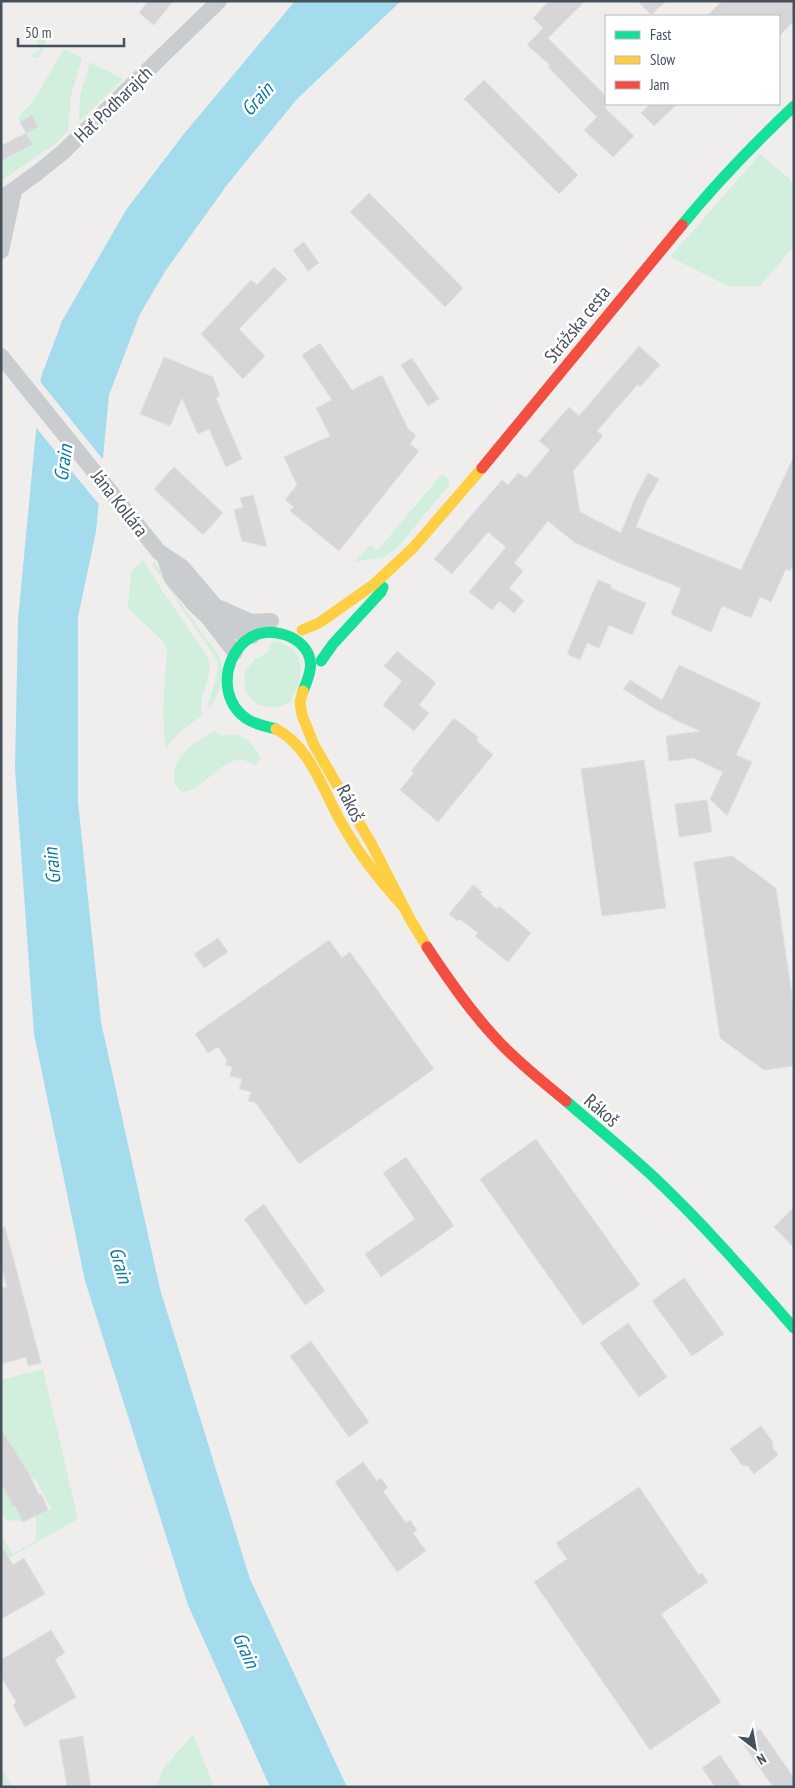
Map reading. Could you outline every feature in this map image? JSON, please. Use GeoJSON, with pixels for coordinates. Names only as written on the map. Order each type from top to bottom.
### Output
{"type":"FeatureCollection","features":[{"type":"Feature","properties":{"kind":"street","name":"Hať Podharajch"},"geometry":{"type":"LineString","coordinates":[[8,195],[62,153],[219,1]]}},
{"type":"Feature","properties":{"kind":"street","name":"Strážska cesta"},"geometry":{"type":"LineString","coordinates":[[300,635],[373,585],[432,528],[705,197],[757,141],[794,106]]}},
{"type":"Feature","properties":{"kind":"street"},"geometry":{"type":"LineString","coordinates":[[1,251],[8,195]]}},
{"type":"Feature","properties":{"kind":"street","name":"Jána Kollára"},"geometry":{"type":"LineString","coordinates":[[5,361],[130,517],[164,556],[182,567],[218,607],[224,618],[233,627],[241,633],[273,627]]}},
{"type":"Feature","properties":{"kind":"street","name":"Jána Kollára"},"geometry":{"type":"LineString","coordinates":[[164,556],[172,578],[207,616],[234,659]]}},
{"type":"Feature","properties":{"kind":"street","name":"Strážska cesta"},"geometry":{"type":"LineString","coordinates":[[321,661],[333,644],[381,592],[392,568]]}},
{"type":"Feature","properties":{"kind":"street","name":"Strážska cesta"},"geometry":{"type":"LineString","coordinates":[[311,639],[341,620],[359,604],[373,585]]}},
{"type":"Feature","properties":{"kind":"street","name":"Jána Kollára"},"geometry":{"type":"LineString","coordinates":[[218,607],[251,622],[273,627]]}},
{"type":"Feature","properties":{"kind":"street"},"geometry":{"type":"LineString","coordinates":[[245,711],[233,704],[226,688],[226,675],[240,645],[273,627],[311,639],[321,661],[321,676]]}},
{"type":"Feature","properties":{"kind":"street"},"geometry":{"type":"LineString","coordinates":[[273,627],[280,632],[300,635]]}},
{"type":"Feature","properties":{"kind":"street"},"geometry":{"type":"LineString","coordinates":[[234,659],[262,645],[273,627]]}},
{"type":"Feature","properties":{"kind":"street"},"geometry":{"type":"LineString","coordinates":[[300,635],[311,663],[309,681],[302,695],[302,707]]}},
{"type":"Feature","properties":{"kind":"street"},"geometry":{"type":"LineString","coordinates":[[290,714],[302,707],[315,692]]}},
{"type":"Feature","properties":{"kind":"street","name":"Rákoš"},"geometry":{"type":"LineString","coordinates":[[302,707],[306,725],[315,748],[326,763],[387,872],[416,930],[452,983],[500,1043],[641,1166],[696,1218],[794,1328]]}},
{"type":"Feature","properties":{"kind":"street","name":"Rákoš"},"geometry":{"type":"LineString","coordinates":[[245,711],[278,717],[295,731],[305,748],[308,761]]}},
{"type":"Feature","properties":{"kind":"street","name":"Rákoš"},"geometry":{"type":"LineString","coordinates":[[245,711],[258,725],[278,730],[286,736],[308,761],[320,780],[345,830],[387,889],[403,906]]}},
{"type":"Feature","properties":{"kind":"street","name":"Rákoš"},"geometry":{"type":"LineString","coordinates":[[313,712],[313,719],[323,744],[326,763]]}},
{"type":"Feature","properties":{"kind":"green space"},"geometry":{"type":"Polygon","coordinates":[[[45,36],[46,43],[40,56],[34,58],[32,55],[41,50],[36,42],[45,36]]]}},
{"type":"Feature","properties":{"kind":"green space"},"geometry":{"type":"Polygon","coordinates":[[[64,49],[82,58],[71,95],[68,131],[55,144],[1,181],[1,161],[32,144],[26,133],[38,127],[32,116],[20,122],[18,118],[34,100],[64,49]]]}},
{"type":"Feature","properties":{"kind":"green space"},"geometry":{"type":"Polygon","coordinates":[[[90,62],[123,79],[79,122],[80,96],[90,62]]]}},
{"type":"Feature","properties":{"kind":"green space"},"geometry":{"type":"Polygon","coordinates":[[[760,154],[790,179],[794,189],[794,246],[760,286],[728,286],[670,257],[760,154]]]}},
{"type":"Feature","properties":{"kind":"green space"},"geometry":{"type":"Polygon","coordinates":[[[442,474],[449,479],[449,485],[398,547],[384,557],[354,562],[370,545],[378,550],[442,474]]]}},
{"type":"Feature","properties":{"kind":"green space"},"geometry":{"type":"Polygon","coordinates":[[[143,560],[208,657],[209,665],[209,673],[201,701],[203,714],[178,734],[166,748],[163,710],[167,650],[162,640],[128,607],[131,572],[143,560]]]}},
{"type":"Feature","properties":{"kind":"green space"},"geometry":{"type":"Polygon","coordinates":[[[155,562],[175,595],[220,658],[222,674],[220,687],[216,699],[209,709],[208,705],[218,670],[217,660],[152,564],[155,562]]]}},
{"type":"Feature","properties":{"kind":"green space"},"geometry":{"type":"Polygon","coordinates":[[[273,641],[292,649],[300,661],[301,668],[299,682],[291,702],[275,708],[258,705],[246,693],[244,673],[255,659],[267,653],[273,641]]]}},
{"type":"Feature","properties":{"kind":"green space"},"geometry":{"type":"Polygon","coordinates":[[[214,731],[222,736],[236,735],[246,739],[261,758],[254,765],[244,760],[226,764],[200,785],[182,792],[177,786],[174,777],[179,759],[189,748],[214,731]]]}},
{"type":"Feature","properties":{"kind":"green space"},"geometry":{"type":"Polygon","coordinates":[[[43,1369],[78,1519],[9,1558],[1,1545],[1,1535],[13,1554],[36,1540],[36,1516],[52,1509],[34,1478],[5,1490],[23,1522],[7,1520],[1,1511],[1,1380],[43,1369]]]}},
{"type":"Feature","properties":{"kind":"green space"},"geometry":{"type":"Polygon","coordinates":[[[193,1734],[214,1787],[157,1787],[163,1769],[193,1734]]]}},
{"type":"Feature","properties":{"kind":"green space"},"geometry":{"type":"Polygon","coordinates":[[[1,1768],[12,1787],[5,1787],[1,1781],[1,1768]]]}},
{"type":"Feature","properties":{"kind":"water","name":"Grain"},"geometry":{"type":"Polygon","coordinates":[[[295,1],[401,1],[297,99],[227,185],[166,270],[140,314],[109,395],[96,532],[78,617],[78,802],[101,1022],[160,1289],[250,1579],[347,1787],[270,1787],[188,1605],[85,1281],[34,1034],[15,769],[18,620],[41,377],[62,321],[126,210],[183,135],[295,1]]]}},
{"type":"Feature","properties":{"kind":"pier"},"geometry":{"type":"Polygon","coordinates":[[[38,379],[105,462],[101,507],[34,425],[38,379]]]}},
{"type":"Feature","properties":{"kind":"building"},"geometry":{"type":"Polygon","coordinates":[[[148,1],[173,1],[154,25],[139,13],[148,1]]]}},
{"type":"Feature","properties":{"kind":"building"},"geometry":{"type":"Polygon","coordinates":[[[549,1],[585,1],[548,38],[605,95],[605,108],[634,136],[613,157],[584,130],[597,117],[548,67],[550,65],[527,45],[543,28],[533,18],[549,1]]]}},
{"type":"Feature","properties":{"kind":"building"},"geometry":{"type":"Polygon","coordinates":[[[638,1],[666,1],[651,15],[638,1]]]}},
{"type":"Feature","properties":{"kind":"building"},"geometry":{"type":"Polygon","coordinates":[[[722,1],[794,1],[794,21],[780,35],[780,15],[708,15],[722,1]]]}},
{"type":"Feature","properties":{"kind":"building"},"geometry":{"type":"Polygon","coordinates":[[[484,80],[578,175],[559,194],[464,99],[484,80]]]}},
{"type":"Feature","properties":{"kind":"building"},"geometry":{"type":"Polygon","coordinates":[[[649,105],[676,105],[654,126],[641,113],[649,105]]]}},
{"type":"Feature","properties":{"kind":"building"},"geometry":{"type":"Polygon","coordinates":[[[32,115],[38,127],[26,133],[20,122],[32,115]]]}},
{"type":"Feature","properties":{"kind":"building"},"geometry":{"type":"Polygon","coordinates":[[[26,133],[33,144],[1,161],[1,146],[26,133]]]}},
{"type":"Feature","properties":{"kind":"building"},"geometry":{"type":"Polygon","coordinates":[[[369,193],[463,288],[445,307],[350,212],[369,193]]]}},
{"type":"Feature","properties":{"kind":"building"},"geometry":{"type":"Polygon","coordinates":[[[304,242],[319,263],[308,271],[293,250],[304,242]]]}},
{"type":"Feature","properties":{"kind":"building"},"geometry":{"type":"Polygon","coordinates":[[[274,267],[287,279],[239,329],[265,356],[243,379],[201,334],[251,280],[257,285],[274,267]]]}},
{"type":"Feature","properties":{"kind":"building"},"geometry":{"type":"Polygon","coordinates":[[[320,343],[352,390],[382,375],[408,429],[416,435],[410,444],[419,451],[339,551],[290,511],[294,507],[285,500],[297,485],[284,457],[330,436],[316,408],[332,400],[302,355],[320,343]]]}},
{"type":"Feature","properties":{"kind":"building"},"geometry":{"type":"Polygon","coordinates":[[[639,346],[660,365],[640,387],[638,384],[597,431],[603,436],[573,471],[580,512],[621,533],[635,498],[648,473],[659,479],[646,502],[636,527],[741,570],[794,456],[794,563],[790,571],[786,569],[771,602],[760,597],[751,618],[722,606],[711,632],[671,614],[681,588],[621,564],[574,542],[548,521],[514,563],[523,571],[509,588],[524,601],[514,613],[499,601],[492,610],[469,592],[506,547],[488,532],[452,574],[434,559],[502,480],[508,485],[518,473],[526,478],[550,450],[539,441],[569,407],[579,416],[639,346]]]}},
{"type":"Feature","properties":{"kind":"building"},"geometry":{"type":"Polygon","coordinates":[[[164,357],[213,377],[220,396],[216,398],[242,459],[226,467],[209,429],[198,434],[182,398],[170,426],[140,414],[164,357]]]}},
{"type":"Feature","properties":{"kind":"building"},"geometry":{"type":"Polygon","coordinates":[[[412,358],[439,399],[428,406],[401,365],[412,358]]]}},
{"type":"Feature","properties":{"kind":"building"},"geometry":{"type":"Polygon","coordinates":[[[174,467],[223,513],[203,535],[154,489],[174,467]]]}},
{"type":"Feature","properties":{"kind":"building"},"geometry":{"type":"Polygon","coordinates":[[[253,495],[267,547],[242,541],[234,510],[243,507],[240,498],[253,495]]]}},
{"type":"Feature","properties":{"kind":"building"},"geometry":{"type":"Polygon","coordinates":[[[598,580],[611,585],[610,588],[646,603],[632,635],[609,625],[599,648],[587,643],[580,660],[567,654],[598,580]]]}},
{"type":"Feature","properties":{"kind":"building"},"geometry":{"type":"Polygon","coordinates":[[[397,651],[436,683],[419,705],[429,713],[414,731],[383,705],[402,681],[384,666],[397,651]]]}},
{"type":"Feature","properties":{"kind":"building"},"geometry":{"type":"Polygon","coordinates":[[[679,665],[761,703],[736,755],[752,762],[727,816],[710,799],[723,772],[693,758],[669,761],[666,736],[700,731],[671,718],[623,689],[630,680],[662,700],[679,665]]]}},
{"type":"Feature","properties":{"kind":"building"},"geometry":{"type":"Polygon","coordinates":[[[454,718],[478,737],[476,740],[493,755],[438,822],[400,790],[414,773],[411,771],[454,718]]]}},
{"type":"Feature","properties":{"kind":"building"},"geometry":{"type":"Polygon","coordinates":[[[644,760],[666,908],[602,916],[581,769],[644,760]]]}},
{"type":"Feature","properties":{"kind":"building"},"geometry":{"type":"Polygon","coordinates":[[[707,800],[712,832],[679,837],[675,804],[707,800]]]}},
{"type":"Feature","properties":{"kind":"building"},"geometry":{"type":"Polygon","coordinates":[[[732,856],[776,888],[794,1009],[794,1066],[764,1070],[720,1038],[694,862],[732,856]]]}},
{"type":"Feature","properties":{"kind":"building"},"geometry":{"type":"Polygon","coordinates":[[[473,885],[497,909],[499,906],[531,933],[508,962],[475,936],[478,933],[460,919],[458,921],[449,914],[473,885]]]}},
{"type":"Feature","properties":{"kind":"building"},"geometry":{"type":"Polygon","coordinates":[[[218,938],[228,952],[204,968],[194,954],[218,938]]]}},
{"type":"Feature","properties":{"kind":"building"},"geometry":{"type":"Polygon","coordinates":[[[329,940],[342,958],[350,952],[434,1069],[299,1164],[256,1103],[248,1101],[251,1092],[239,1089],[242,1079],[230,1076],[232,1067],[225,1065],[227,1060],[218,1047],[208,1053],[195,1034],[329,940]]]}},
{"type":"Feature","properties":{"kind":"building"},"geometry":{"type":"Polygon","coordinates":[[[536,1139],[640,1285],[583,1325],[480,1179],[536,1139]]]}},
{"type":"Feature","properties":{"kind":"building"},"geometry":{"type":"Polygon","coordinates":[[[406,1157],[454,1226],[381,1277],[365,1254],[415,1219],[383,1173],[406,1157]]]}},
{"type":"Feature","properties":{"kind":"building"},"geometry":{"type":"Polygon","coordinates":[[[264,1204],[325,1291],[305,1305],[244,1219],[264,1204]]]}},
{"type":"Feature","properties":{"kind":"building"},"geometry":{"type":"Polygon","coordinates":[[[794,1207],[794,1248],[774,1227],[794,1207]]]}},
{"type":"Feature","properties":{"kind":"building"},"geometry":{"type":"Polygon","coordinates":[[[5,1227],[41,1363],[28,1366],[26,1357],[1,1364],[1,1288],[7,1287],[1,1266],[1,1228],[5,1227]]]}},
{"type":"Feature","properties":{"kind":"building"},"geometry":{"type":"Polygon","coordinates":[[[684,1278],[724,1334],[692,1356],[652,1301],[684,1278]]]}},
{"type":"Feature","properties":{"kind":"building"},"geometry":{"type":"Polygon","coordinates":[[[628,1323],[667,1377],[639,1397],[600,1343],[628,1323]]]}},
{"type":"Feature","properties":{"kind":"building"},"geometry":{"type":"Polygon","coordinates":[[[311,1341],[369,1422],[349,1437],[290,1356],[311,1341]]]}},
{"type":"Feature","properties":{"kind":"building"},"geometry":{"type":"Polygon","coordinates":[[[761,1426],[773,1442],[773,1448],[778,1455],[754,1474],[748,1466],[742,1465],[730,1449],[761,1426]]]}},
{"type":"Feature","properties":{"kind":"building"},"geometry":{"type":"Polygon","coordinates":[[[1,1429],[28,1472],[39,1495],[41,1494],[48,1510],[23,1522],[15,1506],[13,1507],[1,1482],[1,1429]]]}},
{"type":"Feature","properties":{"kind":"building"},"geometry":{"type":"Polygon","coordinates":[[[363,1462],[377,1481],[381,1478],[388,1488],[383,1491],[406,1523],[410,1520],[417,1530],[413,1533],[426,1551],[397,1572],[335,1482],[363,1462]]]}},
{"type":"Feature","properties":{"kind":"building"},"geometry":{"type":"Polygon","coordinates":[[[639,1487],[699,1575],[702,1573],[708,1582],[661,1614],[721,1702],[650,1750],[534,1582],[567,1559],[556,1543],[639,1487]]]}},
{"type":"Feature","properties":{"kind":"building"},"geometry":{"type":"Polygon","coordinates":[[[1,1545],[13,1565],[24,1558],[45,1594],[1,1619],[1,1545]]]}},
{"type":"Feature","properties":{"kind":"building"},"geometry":{"type":"Polygon","coordinates":[[[51,1630],[65,1653],[55,1659],[76,1697],[25,1727],[13,1705],[16,1702],[1,1677],[1,1660],[51,1630]]]}},
{"type":"Feature","properties":{"kind":"building"},"geometry":{"type":"Polygon","coordinates":[[[760,1729],[794,1778],[794,1787],[773,1787],[741,1741],[760,1729]]]}},
{"type":"Feature","properties":{"kind":"building"},"geometry":{"type":"Polygon","coordinates":[[[83,1736],[91,1787],[67,1787],[59,1740],[83,1736]]]}},
{"type":"Feature","properties":{"kind":"building"},"geometry":{"type":"Polygon","coordinates":[[[720,1755],[742,1787],[715,1787],[702,1768],[720,1755]]]}},
{"type":"Feature","properties":{"kind":"traffic: fast"},"geometry":{"type":"LineString","coordinates":[[682,225],[736,164],[794,106]]}},
{"type":"Feature","properties":{"kind":"traffic: fast"},"geometry":{"type":"LineString","coordinates":[[321,661],[333,644],[381,592],[383,587]]}},
{"type":"Feature","properties":{"kind":"traffic: fast"},"geometry":{"type":"LineString","coordinates":[[276,729],[247,719],[235,707],[228,692],[227,676],[231,661],[239,647],[251,637],[265,632],[282,634],[295,639],[306,650],[310,661],[308,679],[303,691]]}},
{"type":"Feature","properties":{"kind":"traffic: fast"},"geometry":{"type":"LineString","coordinates":[[566,1101],[661,1184],[696,1219],[794,1328]]}},
{"type":"Feature","properties":{"kind":"traffic: slow"},"geometry":{"type":"LineString","coordinates":[[302,630],[319,623],[373,585],[413,548],[482,468]]}},
{"type":"Feature","properties":{"kind":"traffic: slow"},"geometry":{"type":"LineString","coordinates":[[303,691],[300,702],[302,715],[314,745],[372,845],[410,919],[427,947]]}},
{"type":"Feature","properties":{"kind":"traffic: slow"},"geometry":{"type":"LineString","coordinates":[[276,729],[288,737],[308,760],[351,839],[379,878],[403,906]]}},
{"type":"Feature","properties":{"kind":"traffic: jam"},"geometry":{"type":"LineString","coordinates":[[482,468],[682,225]]}},
{"type":"Feature","properties":{"kind":"traffic: jam"},"geometry":{"type":"LineString","coordinates":[[427,947],[483,1024],[520,1062],[566,1101]]}}]}
